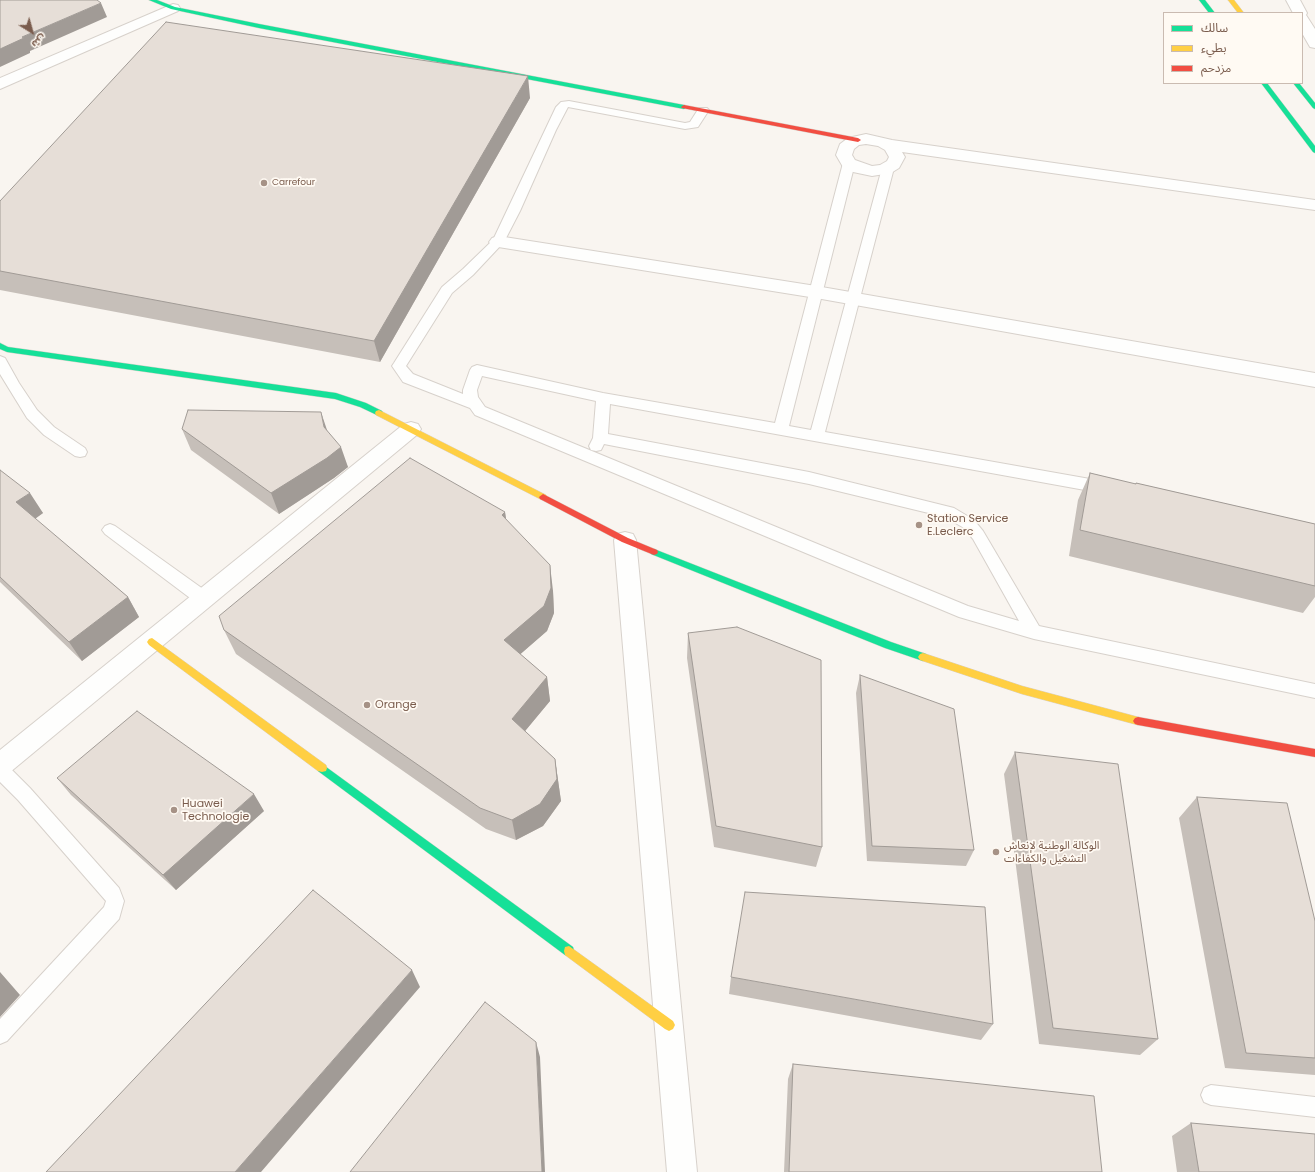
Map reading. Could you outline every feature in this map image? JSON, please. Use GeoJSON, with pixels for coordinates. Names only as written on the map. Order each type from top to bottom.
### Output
{"type":"FeatureCollection","features":[{"type":"Feature","properties":{"kind":"street"},"geometry":{"type":"LineString","coordinates":[[152,0],[173,8],[259,26],[858,140],[875,140],[890,145],[1315,205]]}},
{"type":"Feature","properties":{"kind":"street"},"geometry":{"type":"LineString","coordinates":[[1202,0],[1211,12]]}},
{"type":"Feature","properties":{"kind":"street"},"geometry":{"type":"LineString","coordinates":[[1231,0],[1240,12]]}},
{"type":"Feature","properties":{"kind":"street"},"geometry":{"type":"LineString","coordinates":[[1293,0],[1299,12]]}},
{"type":"Feature","properties":{"kind":"street"},"geometry":{"type":"LineString","coordinates":[[0,84],[173,8]]}},
{"type":"Feature","properties":{"kind":"street"},"geometry":{"type":"LineString","coordinates":[[1303,20],[1315,44]]}},
{"type":"Feature","properties":{"kind":"street"},"geometry":{"type":"LineString","coordinates":[[1265,84],[1315,150]]}},
{"type":"Feature","properties":{"kind":"street"},"geometry":{"type":"LineString","coordinates":[[1297,84],[1315,107]]}},
{"type":"Feature","properties":{"kind":"street"},"geometry":{"type":"LineString","coordinates":[[858,140],[851,143],[845,150],[844,155],[849,163],[855,167],[868,170],[881,170],[888,168],[895,162],[897,157],[896,152],[890,145]]}},
{"type":"Feature","properties":{"kind":"street"},"geometry":{"type":"LineString","coordinates":[[498,242],[816,292],[1315,380]]}},
{"type":"Feature","properties":{"kind":"street"},"geometry":{"type":"LineString","coordinates":[[2,353],[336,396],[363,405],[625,540],[888,645],[1022,690],[1147,723],[1315,752]]}},
{"type":"Feature","properties":{"kind":"street"},"geometry":{"type":"LineString","coordinates":[[0,765],[411,429]]}},
{"type":"Feature","properties":{"kind":"street"},"geometry":{"type":"LineString","coordinates":[[625,540],[682,1172]]}},
{"type":"Feature","properties":{"kind":"street"},"geometry":{"type":"LineString","coordinates":[[152,642],[669,1025]]}},
{"type":"Feature","properties":{"kind":"lane"},"geometry":{"type":"LineString","coordinates":[[474,404],[408,378],[399,366],[447,290],[468,272],[498,242],[562,107],[565,104],[685,126],[694,125],[703,110]]}},
{"type":"Feature","properties":{"kind":"lane"},"geometry":{"type":"LineString","coordinates":[[781,430],[849,163]]}},
{"type":"Feature","properties":{"kind":"lane"},"geometry":{"type":"LineString","coordinates":[[817,436],[888,168]]}},
{"type":"Feature","properties":{"kind":"lane"},"geometry":{"type":"LineString","coordinates":[[2,353],[13,385],[32,414],[49,431],[80,452]]}},
{"type":"Feature","properties":{"kind":"lane"},"geometry":{"type":"LineString","coordinates":[[1120,490],[603,398],[477,370],[470,390],[471,398],[480,410],[965,612],[1034,632],[1315,691]]}},
{"type":"Feature","properties":{"kind":"lane"},"geometry":{"type":"LineString","coordinates":[[590,457],[600,438],[603,398]]}},
{"type":"Feature","properties":{"kind":"lane"},"geometry":{"type":"LineString","coordinates":[[600,438],[809,478],[949,512],[969,524],[978,535],[1034,632]]}},
{"type":"Feature","properties":{"kind":"lane"},"geometry":{"type":"LineString","coordinates":[[110,530],[204,599]]}},
{"type":"Feature","properties":{"kind":"lane"},"geometry":{"type":"LineString","coordinates":[[0,770],[30,800],[112,894],[115,901],[112,912],[0,1034]]}},
{"type":"Feature","properties":{"kind":"lane"},"geometry":{"type":"LineString","coordinates":[[1211,1095],[1315,1106]]}},
{"type":"Feature","properties":{"kind":"building"},"geometry":{"type":"Polygon","coordinates":[[[0,0],[97,0],[101,3],[22,37],[24,38],[0,49],[0,0]]]}},
{"type":"Feature","properties":{"kind":"building"},"geometry":{"type":"Polygon","coordinates":[[[166,22],[528,76],[374,341],[0,271],[0,201],[166,22]]]}},
{"type":"Feature","properties":{"kind":"building"},"geometry":{"type":"Polygon","coordinates":[[[188,410],[321,412],[324,427],[341,447],[327,458],[271,493],[182,429],[188,410]]]}},
{"type":"Feature","properties":{"kind":"building"},"geometry":{"type":"Polygon","coordinates":[[[410,458],[505,512],[502,515],[550,565],[551,588],[544,606],[504,640],[547,677],[512,719],[555,759],[557,779],[540,804],[512,820],[480,808],[224,630],[219,616],[410,458]]]}},
{"type":"Feature","properties":{"kind":"building"},"geometry":{"type":"Polygon","coordinates":[[[0,470],[30,493],[16,502],[128,597],[69,642],[0,577],[0,470]]]}},
{"type":"Feature","properties":{"kind":"building"},"geometry":{"type":"Polygon","coordinates":[[[1090,473],[1315,524],[1315,586],[1080,530],[1090,473]]]}},
{"type":"Feature","properties":{"kind":"building"},"geometry":{"type":"Polygon","coordinates":[[[737,627],[821,660],[822,847],[716,826],[688,633],[737,627]]]}},
{"type":"Feature","properties":{"kind":"building"},"geometry":{"type":"Polygon","coordinates":[[[860,675],[954,709],[974,850],[872,846],[860,675]]]}},
{"type":"Feature","properties":{"kind":"building"},"geometry":{"type":"Polygon","coordinates":[[[137,711],[254,794],[163,875],[57,778],[137,711]]]}},
{"type":"Feature","properties":{"kind":"building"},"geometry":{"type":"Polygon","coordinates":[[[1015,752],[1118,764],[1158,1039],[1053,1028],[1015,752]]]}},
{"type":"Feature","properties":{"kind":"building"},"geometry":{"type":"Polygon","coordinates":[[[1197,797],[1287,803],[1315,921],[1315,1058],[1246,1053],[1197,797]]]}},
{"type":"Feature","properties":{"kind":"building"},"geometry":{"type":"Polygon","coordinates":[[[313,890],[412,970],[235,1172],[46,1172],[313,890]]]}},
{"type":"Feature","properties":{"kind":"building"},"geometry":{"type":"Polygon","coordinates":[[[745,892],[985,907],[993,1024],[731,977],[745,892]]]}},
{"type":"Feature","properties":{"kind":"building"},"geometry":{"type":"Polygon","coordinates":[[[485,1002],[536,1042],[542,1172],[350,1172],[485,1002]]]}},
{"type":"Feature","properties":{"kind":"building"},"geometry":{"type":"Polygon","coordinates":[[[793,1064],[1094,1096],[1102,1172],[789,1172],[793,1064]]]}},
{"type":"Feature","properties":{"kind":"building"},"geometry":{"type":"Polygon","coordinates":[[[1191,1123],[1315,1134],[1315,1172],[1199,1172],[1191,1123]]]}},
{"type":"Feature","properties":{"kind":"traffic: fast"},"geometry":{"type":"LineString","coordinates":[[152,0],[173,8],[259,26],[684,107]]}},
{"type":"Feature","properties":{"kind":"traffic: fast"},"geometry":{"type":"LineString","coordinates":[[1202,0],[1211,12]]}},
{"type":"Feature","properties":{"kind":"traffic: fast"},"geometry":{"type":"LineString","coordinates":[[1265,84],[1315,151]]}},
{"type":"Feature","properties":{"kind":"traffic: fast"},"geometry":{"type":"LineString","coordinates":[[1297,84],[1315,107]]}},
{"type":"Feature","properties":{"kind":"traffic: fast"},"geometry":{"type":"LineString","coordinates":[[0,346],[7,349],[336,396],[363,405],[379,413]]}},
{"type":"Feature","properties":{"kind":"traffic: fast"},"geometry":{"type":"LineString","coordinates":[[654,552],[888,645],[923,657]]}},
{"type":"Feature","properties":{"kind":"traffic: fast"},"geometry":{"type":"LineString","coordinates":[[322,768],[569,951]]}},
{"type":"Feature","properties":{"kind":"traffic: slow"},"geometry":{"type":"LineString","coordinates":[[1231,0],[1240,12]]}},
{"type":"Feature","properties":{"kind":"traffic: slow"},"geometry":{"type":"LineString","coordinates":[[379,413],[543,497]]}},
{"type":"Feature","properties":{"kind":"traffic: slow"},"geometry":{"type":"LineString","coordinates":[[152,642],[322,768]]}},
{"type":"Feature","properties":{"kind":"traffic: slow"},"geometry":{"type":"LineString","coordinates":[[923,657],[1022,690],[1138,721]]}},
{"type":"Feature","properties":{"kind":"traffic: slow"},"geometry":{"type":"LineString","coordinates":[[569,951],[669,1025]]}},
{"type":"Feature","properties":{"kind":"traffic: jam"},"geometry":{"type":"LineString","coordinates":[[684,107],[858,140]]}},
{"type":"Feature","properties":{"kind":"traffic: jam"},"geometry":{"type":"LineString","coordinates":[[543,497],[625,540],[654,552]]}},
{"type":"Feature","properties":{"kind":"traffic: jam"},"geometry":{"type":"LineString","coordinates":[[1138,721],[1315,753]]}},
{"type":"Feature","properties":{"kind":"place","name":"Carrefour"},"geometry":{"type":"Point","coordinates":[264,183]}},
{"type":"Feature","properties":{"kind":"place","name":"Station Service E.Leclerc"},"geometry":{"type":"Point","coordinates":[919,525]}},
{"type":"Feature","properties":{"kind":"place","name":"Orange"},"geometry":{"type":"Point","coordinates":[367,705]}},
{"type":"Feature","properties":{"kind":"place","name":"Huawei Technologie"},"geometry":{"type":"Point","coordinates":[174,810]}},
{"type":"Feature","properties":{"kind":"place","name":"الوكالة الوطنية لإنعاش التشغيل والكفاءات"},"geometry":{"type":"Point","coordinates":[996,852]}}]}
